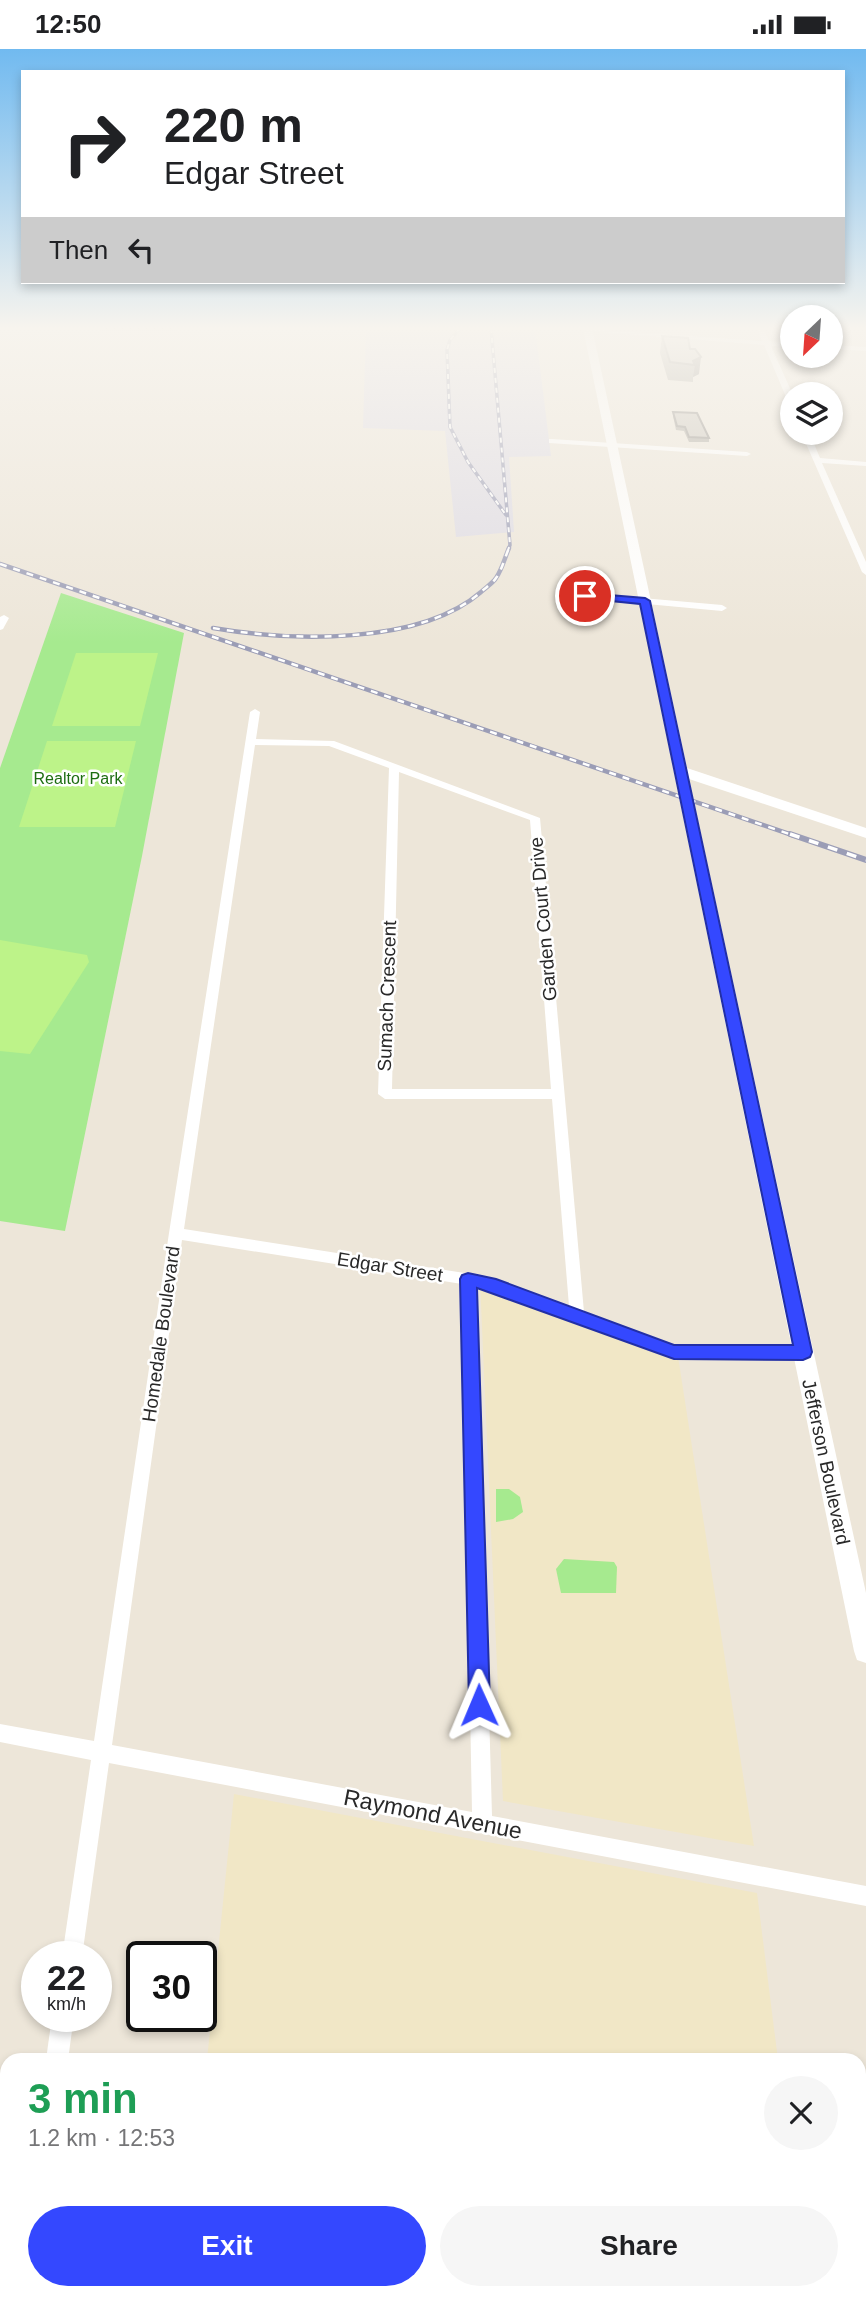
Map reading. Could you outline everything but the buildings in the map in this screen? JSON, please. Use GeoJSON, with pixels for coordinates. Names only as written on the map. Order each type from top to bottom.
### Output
{"type":"FeatureCollection","features":[{"type":"Feature","properties":{"kind":"street","name":"Jefferson Boulevard"},"geometry":{"type":"LineString","coordinates":[[609,433],[866,1651]]}},
{"type":"Feature","properties":{"kind":"street"},"geometry":{"type":"LineString","coordinates":[[552,441],[747,454]]}},
{"type":"Feature","properties":{"kind":"street"},"geometry":{"type":"LineString","coordinates":[[811,445],[866,572]]}},
{"type":"Feature","properties":{"kind":"street"},"geometry":{"type":"LineString","coordinates":[[817,460],[866,464]]}},
{"type":"Feature","properties":{"kind":"street"},"geometry":{"type":"LineString","coordinates":[[585,596],[722,608]]}},
{"type":"Feature","properties":{"kind":"street","name":"Homedale Boulevard"},"geometry":{"type":"LineString","coordinates":[[74,1941],[176,1234],[255,712]]}},
{"type":"Feature","properties":{"kind":"street","name":"Garden Court Drive"},"geometry":{"type":"LineString","coordinates":[[251,742],[330,743],[535,818],[578,1316]]}},
{"type":"Feature","properties":{"kind":"street","name":"Sumach Crescent"},"geometry":{"type":"LineString","coordinates":[[394,768],[384,1094],[557,1094]]}},
{"type":"Feature","properties":{"kind":"street"},"geometry":{"type":"LineString","coordinates":[[681,771],[866,833]]}},
{"type":"Feature","properties":{"kind":"street","name":"Edgar Street"},"geometry":{"type":"LineString","coordinates":[[176,1234],[490,1283],[674,1352],[803,1352]]}},
{"type":"Feature","properties":{"kind":"street"},"geometry":{"type":"LineString","coordinates":[[468,1279],[482,1824]]}},
{"type":"Feature","properties":{"kind":"street","name":"Raymond Avenue"},"geometry":{"type":"LineString","coordinates":[[0,1733],[866,1896]]}},
{"type":"Feature","properties":{"kind":"street"},"geometry":{"type":"LineString","coordinates":[[58,2053],[61,2032]]}},
{"type":"Feature","properties":{"kind":"shaded area"},"geometry":{"type":"Polygon","coordinates":[[[445,433],[548,433],[551,456],[509,457],[514,532],[456,537],[445,433]]]}},
{"type":"Feature","properties":{"kind":"shaded area"},"geometry":{"type":"Polygon","coordinates":[[[480,1282],[677,1350],[754,1846],[503,1801],[480,1282]]]}},
{"type":"Feature","properties":{"kind":"shaded area"},"geometry":{"type":"Polygon","coordinates":[[[234,1794],[757,1893],[777,2053],[208,2053],[210,2032],[217,2032],[217,1961],[234,1794]]]}},
{"type":"Feature","properties":{"kind":"green space","name":"Realtor Park"},"geometry":{"type":"Polygon","coordinates":[[[61,593],[184,633],[142,856],[65,1231],[0,1221],[0,768],[61,593]]]}},
{"type":"Feature","properties":{"kind":"green space"},"geometry":{"type":"Polygon","coordinates":[[[76,653],[158,653],[140,726],[52,726],[76,653]]]}},
{"type":"Feature","properties":{"kind":"green space"},"geometry":{"type":"Polygon","coordinates":[[[47,741],[136,741],[115,827],[19,827],[47,741]]]}},
{"type":"Feature","properties":{"kind":"green space"},"geometry":{"type":"Polygon","coordinates":[[[0,940],[87,955],[89,962],[30,1054],[0,1051],[0,940]]]}},
{"type":"Feature","properties":{"kind":"green space"},"geometry":{"type":"Polygon","coordinates":[[[496,1489],[509,1489],[520,1497],[523,1512],[513,1519],[496,1522],[496,1489]]]}},
{"type":"Feature","properties":{"kind":"green space"},"geometry":{"type":"Polygon","coordinates":[[[564,1559],[614,1562],[617,1567],[616,1593],[561,1593],[556,1569],[564,1559]]]}},
{"type":"Feature","properties":{"kind":"railway"},"geometry":{"type":"LineString","coordinates":[[453,433],[468,462],[506,515]]}},
{"type":"Feature","properties":{"kind":"railway"},"geometry":{"type":"LineString","coordinates":[[500,433],[510,545],[508,550]]}},
{"type":"Feature","properties":{"kind":"railway"},"geometry":{"type":"LineString","coordinates":[[213,628],[315,637],[389,631],[424,622],[455,610],[491,584],[500,571],[509,548]]}},
{"type":"Feature","properties":{"kind":"railway"},"geometry":{"type":"LineString","coordinates":[[0,564],[795,836]]}},
{"type":"Feature","properties":{"kind":"railway"},"geometry":{"type":"LineString","coordinates":[[790,834],[866,860]]}},
{"type":"Feature","properties":{"kind":"route"},"geometry":{"type":"LineString","coordinates":[[479,1705],[468,1279],[490,1283],[674,1352],[803,1352],[645,601],[585,596]]}}]}
